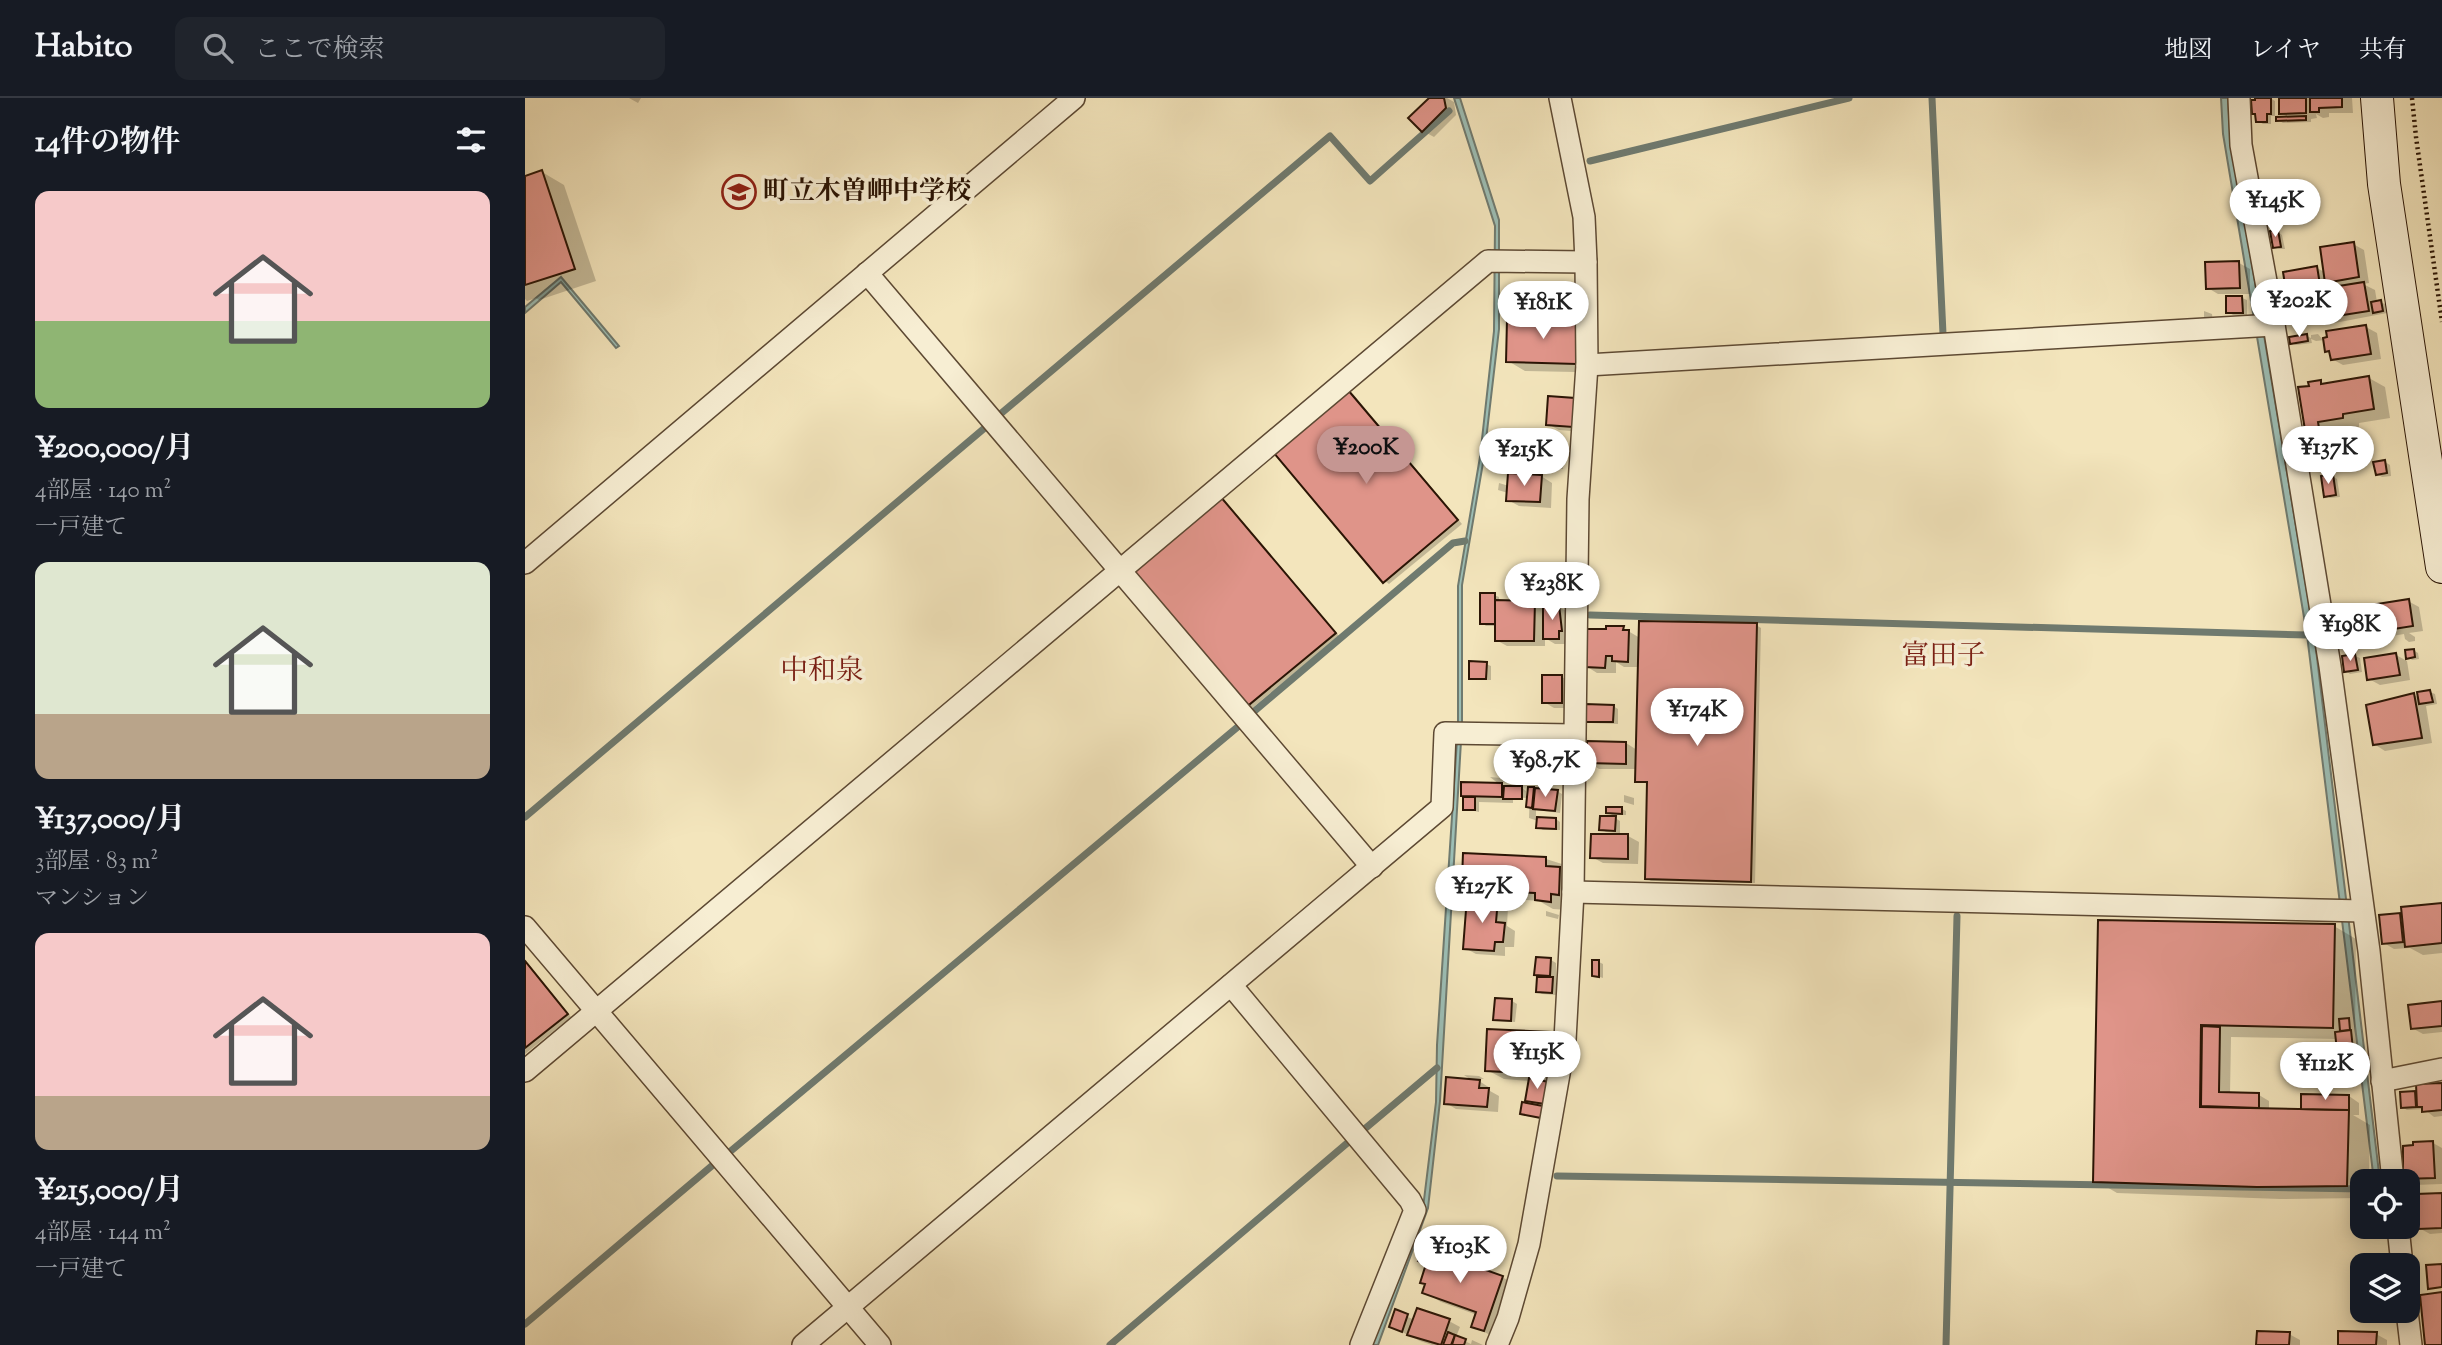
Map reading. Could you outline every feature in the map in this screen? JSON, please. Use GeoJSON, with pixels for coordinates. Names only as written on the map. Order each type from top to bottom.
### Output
{"type":"FeatureCollection","features":[{"type":"Feature","properties":{"kind":"street"},"geometry":{"type":"LineString","coordinates":[[525,563],[1075,98]]}},
{"type":"Feature","properties":{"kind":"street"},"geometry":{"type":"LineString","coordinates":[[1497,1345],[1508,1318],[1529,1244],[1565,1040],[1573,892],[1578,499],[1587,365],[1586,262],[1584,217],[1560,98]]}},
{"type":"Feature","properties":{"kind":"street"},"geometry":{"type":"LineString","coordinates":[[2239,98],[2241,145],[2262,326],[2330,666],[2352,911],[2382,1081],[2392,1169]]}},
{"type":"Feature","properties":{"kind":"street"},"geometry":{"type":"LineString","coordinates":[[2377,98],[2384,184],[2442,567]]}},
{"type":"Feature","properties":{"kind":"street"},"geometry":{"type":"LineString","coordinates":[[525,1071],[1119,570],[1497,261],[1586,262]]}},
{"type":"Feature","properties":{"kind":"street"},"geometry":{"type":"LineString","coordinates":[[867,273],[1372,867]]}},
{"type":"Feature","properties":{"kind":"street"},"geometry":{"type":"LineString","coordinates":[[1587,365],[2262,326]]}},
{"type":"Feature","properties":{"kind":"street"},"geometry":{"type":"LineString","coordinates":[[803,1345],[1442,807],[1445,733],[1574,735]]}},
{"type":"Feature","properties":{"kind":"street"},"geometry":{"type":"LineString","coordinates":[[1573,892],[2352,911]]}},
{"type":"Feature","properties":{"kind":"street"},"geometry":{"type":"LineString","coordinates":[[525,927],[880,1345]]}},
{"type":"Feature","properties":{"kind":"street"},"geometry":{"type":"LineString","coordinates":[[1231,985],[1410,1200],[1415,1210],[1361,1345]]}},
{"type":"Feature","properties":{"kind":"street"},"geometry":{"type":"LineString","coordinates":[[2382,1081],[2442,1069]]}},
{"type":"Feature","properties":{"kind":"street"},"geometry":{"type":"LineString","coordinates":[[2408,1323],[2411,1345]]}},
{"type":"Feature","properties":{"kind":"path"},"geometry":{"type":"LineString","coordinates":[[2412,98],[2442,321]]}},
{"type":"Feature","properties":{"kind":"water"},"geometry":{"type":"Polygon","coordinates":[[[1454,98],[1460,98],[1499,220],[1499,329],[1484,457],[1462,585],[1462,724],[1440,1101],[1428,1208],[1378,1345],[1372,1345],[1423,1208],[1436,1102],[1437,1045],[1458,725],[1458,586],[1480,457],[1494,331],[1495,226],[1454,98]]]}},
{"type":"Feature","properties":{"kind":"water"},"geometry":{"type":"Polygon","coordinates":[[[2221,98],[2228,98],[2230,133],[2314,633],[2379,1169],[2373,1169],[2307,635],[2223,134],[2221,98]]]}},
{"type":"Feature","properties":{"kind":"water"},"geometry":{"type":"Polygon","coordinates":[[[561,277],[619,346],[616,348],[561,282],[525,313],[525,307],[561,277]]]}},
{"type":"Feature","properties":{"kind":"building"},"geometry":{"type":"Polygon","coordinates":[[[1429,98],[1444,98],[1446,108],[1422,132],[1408,118],[1429,98]]]}},
{"type":"Feature","properties":{"kind":"building"},"geometry":{"type":"Polygon","coordinates":[[[2271,98],[2271,114],[2267,114],[2267,122],[2256,122],[2255,114],[2252,114],[2251,100],[2271,98]]]}},
{"type":"Feature","properties":{"kind":"building"},"geometry":{"type":"Polygon","coordinates":[[[2279,98],[2306,98],[2306,113],[2279,114],[2279,98]]]}},
{"type":"Feature","properties":{"kind":"building"},"geometry":{"type":"Polygon","coordinates":[[[2310,98],[2342,98],[2342,107],[2319,108],[2319,112],[2310,112],[2310,98]]]}},
{"type":"Feature","properties":{"kind":"building"},"geometry":{"type":"Polygon","coordinates":[[[2306,116],[2306,120],[2276,121],[2276,117],[2306,116]]]}},
{"type":"Feature","properties":{"kind":"building"},"geometry":{"type":"Polygon","coordinates":[[[542,170],[575,269],[525,285],[525,176],[542,170]]]}},
{"type":"Feature","properties":{"kind":"building"},"geometry":{"type":"Polygon","coordinates":[[[2278,230],[2281,247],[2273,248],[2270,231],[2278,230]]]}},
{"type":"Feature","properties":{"kind":"building"},"geometry":{"type":"Polygon","coordinates":[[[2354,242],[2359,277],[2325,283],[2320,247],[2354,242]]]}},
{"type":"Feature","properties":{"kind":"building"},"geometry":{"type":"Polygon","coordinates":[[[2239,261],[2240,288],[2206,289],[2205,262],[2239,261]]]}},
{"type":"Feature","properties":{"kind":"building"},"geometry":{"type":"Polygon","coordinates":[[[2317,266],[2320,285],[2286,291],[2283,272],[2317,266]]]}},
{"type":"Feature","properties":{"kind":"building"},"geometry":{"type":"Polygon","coordinates":[[[2364,282],[2369,311],[2311,320],[2307,291],[2364,282]]]}},
{"type":"Feature","properties":{"kind":"building"},"geometry":{"type":"Polygon","coordinates":[[[2226,296],[2242,296],[2243,313],[2226,313],[2226,296]]]}},
{"type":"Feature","properties":{"kind":"building"},"geometry":{"type":"Polygon","coordinates":[[[2381,300],[2383,311],[2373,313],[2371,302],[2381,300]]]}},
{"type":"Feature","properties":{"kind":"building"},"geometry":{"type":"Polygon","coordinates":[[[1543,316],[1570,316],[1570,320],[1578,320],[1577,364],[1506,362],[1507,319],[1543,320],[1543,316]]]}},
{"type":"Feature","properties":{"kind":"building"},"geometry":{"type":"Polygon","coordinates":[[[2366,325],[2371,354],[2331,360],[2329,351],[2325,352],[2323,338],[2327,337],[2326,331],[2366,325]]]}},
{"type":"Feature","properties":{"kind":"building"},"geometry":{"type":"Polygon","coordinates":[[[2307,334],[2308,341],[2290,344],[2289,337],[2307,334]]]}},
{"type":"Feature","properties":{"kind":"building"},"geometry":{"type":"Polygon","coordinates":[[[2369,376],[2374,409],[2343,414],[2343,418],[2318,422],[2319,428],[2305,430],[2298,387],[2309,386],[2308,382],[2321,380],[2321,384],[2369,376]]]}},
{"type":"Feature","properties":{"kind":"building"},"geometry":{"type":"Polygon","coordinates":[[[1348,390],[1458,520],[1383,583],[1273,452],[1348,390]]]}},
{"type":"Feature","properties":{"kind":"building"},"geometry":{"type":"Polygon","coordinates":[[[1548,396],[1575,398],[1573,427],[1546,425],[1548,396]]]}},
{"type":"Feature","properties":{"kind":"building"},"geometry":{"type":"Polygon","coordinates":[[[1496,432],[1512,432],[1511,439],[1496,439],[1496,432]]]}},
{"type":"Feature","properties":{"kind":"building"},"geometry":{"type":"Polygon","coordinates":[[[1531,434],[1555,435],[1553,464],[1516,461],[1518,439],[1530,439],[1531,434]]]}},
{"type":"Feature","properties":{"kind":"building"},"geometry":{"type":"Polygon","coordinates":[[[2385,460],[2387,473],[2376,475],[2373,462],[2385,460]]]}},
{"type":"Feature","properties":{"kind":"building"},"geometry":{"type":"Polygon","coordinates":[[[1508,473],[1542,475],[1540,502],[1506,501],[1508,473]]]}},
{"type":"Feature","properties":{"kind":"building"},"geometry":{"type":"Polygon","coordinates":[[[2333,474],[2336,495],[2324,497],[2321,476],[2333,474]]]}},
{"type":"Feature","properties":{"kind":"building"},"geometry":{"type":"Polygon","coordinates":[[[1220,496],[1336,633],[1244,709],[1129,572],[1220,496]]]}},
{"type":"Feature","properties":{"kind":"building"},"geometry":{"type":"Polygon","coordinates":[[[1480,593],[1495,593],[1495,624],[1480,624],[1480,593]]]}},
{"type":"Feature","properties":{"kind":"building"},"geometry":{"type":"Polygon","coordinates":[[[2409,599],[2413,626],[2368,633],[2364,606],[2409,599]]]}},
{"type":"Feature","properties":{"kind":"building"},"geometry":{"type":"Polygon","coordinates":[[[1495,600],[1535,601],[1534,641],[1495,641],[1495,600]]]}},
{"type":"Feature","properties":{"kind":"building"},"geometry":{"type":"Polygon","coordinates":[[[1543,605],[1559,605],[1562,631],[1559,631],[1559,639],[1543,639],[1543,605]]]}},
{"type":"Feature","properties":{"kind":"building"},"geometry":{"type":"Polygon","coordinates":[[[2362,607],[2365,629],[2344,632],[2341,610],[2362,607]]]}},
{"type":"Feature","properties":{"kind":"building"},"geometry":{"type":"Polygon","coordinates":[[[1639,621],[1757,623],[1751,882],[1645,879],[1647,782],[1635,782],[1639,621]]]}},
{"type":"Feature","properties":{"kind":"building"},"geometry":{"type":"Polygon","coordinates":[[[1606,626],[1624,626],[1623,630],[1629,630],[1628,662],[1612,661],[1612,656],[1606,656],[1605,668],[1585,667],[1586,629],[1606,629],[1606,626]]]}},
{"type":"Feature","properties":{"kind":"building"},"geometry":{"type":"Polygon","coordinates":[[[2414,649],[2415,657],[2406,659],[2405,650],[2414,649]]]}},
{"type":"Feature","properties":{"kind":"building"},"geometry":{"type":"Polygon","coordinates":[[[2396,653],[2400,675],[2367,680],[2364,658],[2396,653]]]}},
{"type":"Feature","properties":{"kind":"building"},"geometry":{"type":"Polygon","coordinates":[[[2355,654],[2358,670],[2344,672],[2342,656],[2355,654]]]}},
{"type":"Feature","properties":{"kind":"building"},"geometry":{"type":"Polygon","coordinates":[[[1469,661],[1487,662],[1486,679],[1469,679],[1469,661]]]}},
{"type":"Feature","properties":{"kind":"building"},"geometry":{"type":"Polygon","coordinates":[[[1542,675],[1562,675],[1562,703],[1542,703],[1542,675]]]}},
{"type":"Feature","properties":{"kind":"building"},"geometry":{"type":"Polygon","coordinates":[[[2430,690],[2433,702],[2419,704],[2417,692],[2430,690]]]}},
{"type":"Feature","properties":{"kind":"building"},"geometry":{"type":"Polygon","coordinates":[[[2414,693],[2422,738],[2373,745],[2366,705],[2414,693]]]}},
{"type":"Feature","properties":{"kind":"building"},"geometry":{"type":"Polygon","coordinates":[[[1585,704],[1614,705],[1613,722],[1584,722],[1585,704]]]}},
{"type":"Feature","properties":{"kind":"building"},"geometry":{"type":"Polygon","coordinates":[[[1587,741],[1626,742],[1626,764],[1587,763],[1587,741]]]}},
{"type":"Feature","properties":{"kind":"building"},"geometry":{"type":"Polygon","coordinates":[[[1524,745],[1564,745],[1564,768],[1524,767],[1524,745]]]}},
{"type":"Feature","properties":{"kind":"building"},"geometry":{"type":"Polygon","coordinates":[[[1514,747],[1524,747],[1524,761],[1514,761],[1514,747]]]}},
{"type":"Feature","properties":{"kind":"building"},"geometry":{"type":"Polygon","coordinates":[[[1461,782],[1502,783],[1502,797],[1461,796],[1461,782]]]}},
{"type":"Feature","properties":{"kind":"building"},"geometry":{"type":"Polygon","coordinates":[[[1504,786],[1522,786],[1522,799],[1503,799],[1504,786]]]}},
{"type":"Feature","properties":{"kind":"building"},"geometry":{"type":"Polygon","coordinates":[[[1528,787],[1534,787],[1532,808],[1526,807],[1528,787]]]}},
{"type":"Feature","properties":{"kind":"building"},"geometry":{"type":"Polygon","coordinates":[[[1535,788],[1558,790],[1555,811],[1533,809],[1535,788]]]}},
{"type":"Feature","properties":{"kind":"building"},"geometry":{"type":"Polygon","coordinates":[[[1463,797],[1475,797],[1475,810],[1463,810],[1463,797]]]}},
{"type":"Feature","properties":{"kind":"building"},"geometry":{"type":"Polygon","coordinates":[[[1606,807],[1622,807],[1622,814],[1606,813],[1606,807]]]}},
{"type":"Feature","properties":{"kind":"building"},"geometry":{"type":"Polygon","coordinates":[[[1600,816],[1616,816],[1615,831],[1599,830],[1600,816]]]}},
{"type":"Feature","properties":{"kind":"building"},"geometry":{"type":"Polygon","coordinates":[[[1537,817],[1556,818],[1556,829],[1536,828],[1537,817]]]}},
{"type":"Feature","properties":{"kind":"building"},"geometry":{"type":"Polygon","coordinates":[[[1591,834],[1628,834],[1628,859],[1590,858],[1591,834]]]}},
{"type":"Feature","properties":{"kind":"building"},"geometry":{"type":"Polygon","coordinates":[[[1463,853],[1546,857],[1546,866],[1560,867],[1559,895],[1551,894],[1551,902],[1535,900],[1535,893],[1494,891],[1495,888],[1481,887],[1481,881],[1462,880],[1463,853]]]}},
{"type":"Feature","properties":{"kind":"building"},"geometry":{"type":"Polygon","coordinates":[[[1467,897],[1498,899],[1496,922],[1505,923],[1503,942],[1495,942],[1494,951],[1463,949],[1467,897]]]}},
{"type":"Feature","properties":{"kind":"building"},"geometry":{"type":"Polygon","coordinates":[[[2442,903],[2442,943],[2405,947],[2401,907],[2442,903]]]}},
{"type":"Feature","properties":{"kind":"building"},"geometry":{"type":"Polygon","coordinates":[[[2400,913],[2403,942],[2382,944],[2379,915],[2400,913]]]}},
{"type":"Feature","properties":{"kind":"building"},"geometry":{"type":"Polygon","coordinates":[[[2098,920],[2335,924],[2333,1028],[2201,1025],[2200,1107],[2349,1110],[2347,1186],[2257,1187],[2093,1182],[2098,920]]]}},
{"type":"Feature","properties":{"kind":"building"},"geometry":{"type":"Polygon","coordinates":[[[1536,957],[1551,958],[1550,976],[1534,975],[1536,957]]]}},
{"type":"Feature","properties":{"kind":"building"},"geometry":{"type":"Polygon","coordinates":[[[1592,960],[1599,960],[1599,977],[1592,976],[1592,960]]]}},
{"type":"Feature","properties":{"kind":"building"},"geometry":{"type":"Polygon","coordinates":[[[525,961],[568,1014],[525,1048],[525,961]]]}},
{"type":"Feature","properties":{"kind":"building"},"geometry":{"type":"Polygon","coordinates":[[[1537,977],[1553,977],[1552,993],[1536,992],[1537,977]]]}},
{"type":"Feature","properties":{"kind":"building"},"geometry":{"type":"Polygon","coordinates":[[[1495,998],[1512,999],[1511,1021],[1493,1020],[1495,998]]]}},
{"type":"Feature","properties":{"kind":"building"},"geometry":{"type":"Polygon","coordinates":[[[2442,1001],[2442,1026],[2411,1029],[2408,1005],[2442,1001]]]}},
{"type":"Feature","properties":{"kind":"building"},"geometry":{"type":"Polygon","coordinates":[[[2349,1018],[2350,1030],[2340,1031],[2339,1019],[2349,1018]]]}},
{"type":"Feature","properties":{"kind":"building"},"geometry":{"type":"Polygon","coordinates":[[[2202,1026],[2220,1027],[2219,1092],[2259,1093],[2259,1108],[2201,1106],[2202,1026]]]}},
{"type":"Feature","properties":{"kind":"building"},"geometry":{"type":"Polygon","coordinates":[[[1487,1029],[1551,1032],[1549,1074],[1485,1071],[1487,1029]]]}},
{"type":"Feature","properties":{"kind":"building"},"geometry":{"type":"Polygon","coordinates":[[[2351,1030],[2354,1059],[2338,1061],[2335,1032],[2351,1030]]]}},
{"type":"Feature","properties":{"kind":"building"},"geometry":{"type":"Polygon","coordinates":[[[1446,1077],[1480,1080],[1479,1088],[1489,1088],[1487,1107],[1444,1104],[1446,1077]]]}},
{"type":"Feature","properties":{"kind":"building"},"geometry":{"type":"Polygon","coordinates":[[[1529,1078],[1549,1082],[1545,1104],[1525,1101],[1529,1078]]]}},
{"type":"Feature","properties":{"kind":"building"},"geometry":{"type":"Polygon","coordinates":[[[2442,1083],[2442,1110],[2422,1112],[2422,1107],[2417,1107],[2416,1084],[2442,1083]]]}},
{"type":"Feature","properties":{"kind":"building"},"geometry":{"type":"Polygon","coordinates":[[[2415,1091],[2416,1107],[2401,1108],[2400,1092],[2415,1091]]]}},
{"type":"Feature","properties":{"kind":"building"},"geometry":{"type":"Polygon","coordinates":[[[2301,1094],[2349,1095],[2349,1110],[2301,1109],[2301,1094]]]}},
{"type":"Feature","properties":{"kind":"building"},"geometry":{"type":"Polygon","coordinates":[[[1522,1102],[1543,1106],[1541,1118],[1520,1114],[1522,1102]]]}},
{"type":"Feature","properties":{"kind":"building"},"geometry":{"type":"Polygon","coordinates":[[[2433,1141],[2435,1178],[2420,1178],[2420,1169],[2403,1169],[2403,1146],[2413,1145],[2413,1142],[2433,1141]]]}},
{"type":"Feature","properties":{"kind":"building"},"geometry":{"type":"Polygon","coordinates":[[[2442,1193],[2442,1228],[2420,1229],[2420,1194],[2442,1193]]]}},
{"type":"Feature","properties":{"kind":"building"},"geometry":{"type":"Polygon","coordinates":[[[1423,1245],[1438,1250],[1435,1257],[1459,1265],[1460,1261],[1503,1276],[1484,1331],[1471,1327],[1476,1312],[1422,1293],[1425,1284],[1420,1283],[1426,1264],[1418,1261],[1423,1245]]]}},
{"type":"Feature","properties":{"kind":"building"},"geometry":{"type":"Polygon","coordinates":[[[2442,1264],[2442,1287],[2428,1289],[2426,1265],[2442,1264]]]}},
{"type":"Feature","properties":{"kind":"building"},"geometry":{"type":"Polygon","coordinates":[[[2442,1292],[2442,1345],[2425,1345],[2420,1295],[2442,1292]]]}},
{"type":"Feature","properties":{"kind":"building"},"geometry":{"type":"Polygon","coordinates":[[[1417,1308],[1450,1319],[1441,1345],[1407,1335],[1417,1308]]]}},
{"type":"Feature","properties":{"kind":"building"},"geometry":{"type":"Polygon","coordinates":[[[1395,1309],[1408,1314],[1402,1332],[1389,1327],[1395,1309]]]}},
{"type":"Feature","properties":{"kind":"building"},"geometry":{"type":"Polygon","coordinates":[[[2257,1331],[2290,1332],[2289,1345],[2256,1345],[2257,1331]]]}},
{"type":"Feature","properties":{"kind":"building"},"geometry":{"type":"Polygon","coordinates":[[[2338,1331],[2377,1332],[2376,1345],[2338,1345],[2338,1331]]]}},
{"type":"Feature","properties":{"kind":"building"},"geometry":{"type":"Polygon","coordinates":[[[1448,1332],[1455,1335],[1451,1345],[1443,1345],[1448,1332]]]}},
{"type":"Feature","properties":{"kind":"building"},"geometry":{"type":"Polygon","coordinates":[[[1455,1335],[1466,1339],[1464,1345],[1452,1345],[1455,1335]]]}},
{"type":"Feature","properties":{"kind":"waterway"},"geometry":{"type":"LineString","coordinates":[[1590,161],[1849,98]]}},
{"type":"Feature","properties":{"kind":"waterway"},"geometry":{"type":"LineString","coordinates":[[1932,98],[1943,334]]}},
{"type":"Feature","properties":{"kind":"waterway"},"geometry":{"type":"LineString","coordinates":[[998,416],[1330,136],[1370,181],[1449,111]]}},
{"type":"Feature","properties":{"kind":"waterway"},"geometry":{"type":"LineString","coordinates":[[525,817],[987,426]]}},
{"type":"Feature","properties":{"kind":"waterway"},"geometry":{"type":"LineString","coordinates":[[1251,714],[1453,543],[1465,541]]}},
{"type":"Feature","properties":{"kind":"waterway"},"geometry":{"type":"LineString","coordinates":[[1590,615],[2307,635]]}},
{"type":"Feature","properties":{"kind":"waterway"},"geometry":{"type":"LineString","coordinates":[[726,1155],[1240,725]]}},
{"type":"Feature","properties":{"kind":"waterway"},"geometry":{"type":"LineString","coordinates":[[1946,1345],[1957,916]]}},
{"type":"Feature","properties":{"kind":"waterway"},"geometry":{"type":"LineString","coordinates":[[1361,1132],[1437,1068]]}},
{"type":"Feature","properties":{"kind":"waterway"},"geometry":{"type":"LineString","coordinates":[[1110,1345],[1352,1139]]}},
{"type":"Feature","properties":{"kind":"waterway"},"geometry":{"type":"LineString","coordinates":[[525,1324],[714,1164]]}},
{"type":"Feature","properties":{"kind":"waterway"},"geometry":{"type":"LineString","coordinates":[[1557,1176],[2350,1189]]}},
{"type":"Feature","properties":{"kind":"place","name":"町立木曽岬中学校"},"geometry":{"type":"Point","coordinates":[739,192]}},
{"type":"Feature","properties":{"kind":"district","name":"富田子"},"geometry":{"type":"Point","coordinates":[1943,657]}},
{"type":"Feature","properties":{"kind":"district","name":"中和泉"},"geometry":{"type":"Point","coordinates":[822,672]}}]}
